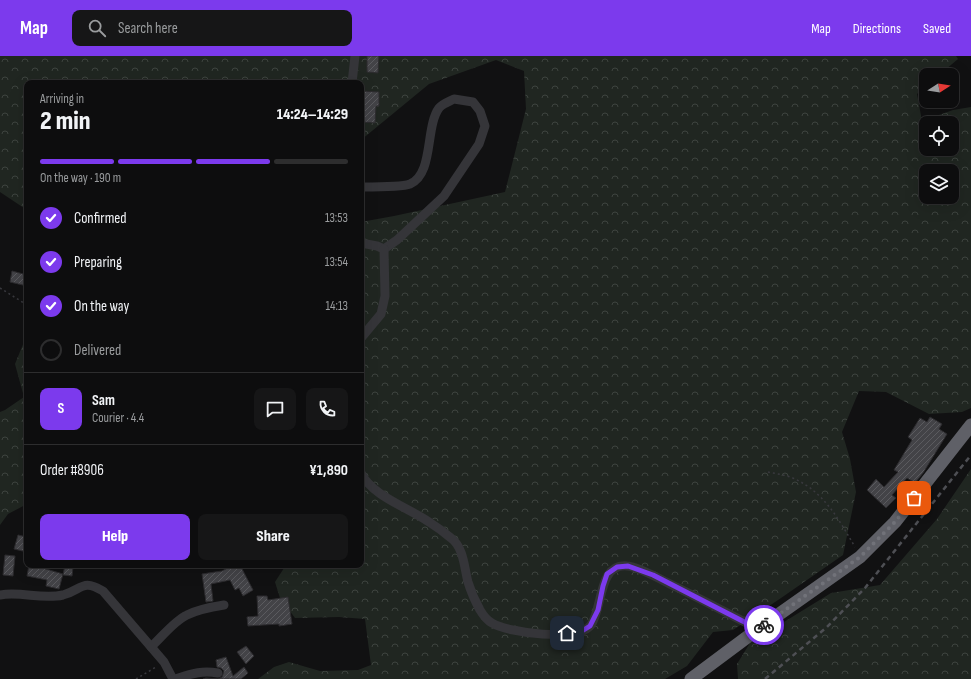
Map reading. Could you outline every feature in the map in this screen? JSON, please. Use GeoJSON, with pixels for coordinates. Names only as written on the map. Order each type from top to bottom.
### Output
{"type":"FeatureCollection","features":[{"type":"Feature","properties":{"kind":"highway"},"geometry":{"type":"LineString","coordinates":[[691,679],[758,629],[860,557],[895,522],[971,425]]}},
{"type":"Feature","properties":{"kind":"street"},"geometry":{"type":"LineString","coordinates":[[352,80],[356,56]]}},
{"type":"Feature","properties":{"kind":"street"},"geometry":{"type":"LineString","coordinates":[[364,187],[409,184],[419,177],[424,166],[433,122],[439,108],[454,99],[473,102],[480,110],[485,126],[479,144],[444,196],[397,240],[384,249]]}},
{"type":"Feature","properties":{"kind":"street"},"geometry":{"type":"LineString","coordinates":[[364,244],[378,246],[384,249]]}},
{"type":"Feature","properties":{"kind":"street"},"geometry":{"type":"LineString","coordinates":[[364,334],[381,314],[385,296],[384,249]]}},
{"type":"Feature","properties":{"kind":"street"},"geometry":{"type":"LineString","coordinates":[[364,477],[371,486],[380,493],[429,522],[459,546],[468,583],[482,613],[491,623],[505,629],[552,635],[582,631],[590,626],[598,610],[607,574],[617,567],[628,566],[653,575],[758,629]]}},
{"type":"Feature","properties":{"kind":"street"},"geometry":{"type":"LineString","coordinates":[[0,595],[63,595],[83,586],[93,585],[103,591],[152,647],[164,662],[174,679],[196,672],[206,671],[218,673]]}},
{"type":"Feature","properties":{"kind":"street"},"geometry":{"type":"LineString","coordinates":[[152,647],[186,615],[199,610],[224,605]]}},
{"type":"Feature","properties":{"kind":"path"},"geometry":{"type":"LineString","coordinates":[[0,288],[24,303]]}},
{"type":"Feature","properties":{"kind":"path"},"geometry":{"type":"LineString","coordinates":[[768,472],[795,479],[820,496],[834,512],[860,557]]}},
{"type":"Feature","properties":{"kind":"path"},"geometry":{"type":"LineString","coordinates":[[136,679],[164,662]]}},
{"type":"Feature","properties":{"kind":"green space"},"geometry":{"type":"Polygon","coordinates":[[[0,56],[956,56],[958,59],[947,68],[919,68],[919,92],[917,94],[921,116],[919,116],[919,156],[959,156],[959,116],[936,116],[953,110],[971,107],[971,408],[962,412],[929,414],[886,392],[859,391],[842,432],[850,459],[856,492],[843,555],[733,630],[713,632],[687,666],[665,679],[258,679],[274,667],[289,662],[320,671],[358,670],[371,665],[365,619],[339,617],[295,618],[280,598],[275,582],[284,568],[364,568],[364,221],[505,192],[526,109],[524,71],[496,60],[429,84],[364,138],[364,80],[24,80],[24,208],[0,192],[0,56]]]}},
{"type":"Feature","properties":{"kind":"green space"},"geometry":{"type":"Polygon","coordinates":[[[24,342],[24,397],[15,364],[24,342]]]}},
{"type":"Feature","properties":{"kind":"green space"},"geometry":{"type":"Polygon","coordinates":[[[24,397],[24,506],[8,514],[0,525],[0,412],[24,397]]]}},
{"type":"Feature","properties":{"kind":"green space"},"geometry":{"type":"Polygon","coordinates":[[[971,469],[971,679],[738,679],[737,664],[750,643],[831,593],[880,585],[937,519],[971,469]]]}},
{"type":"Feature","properties":{"kind":"building"},"geometry":{"type":"Polygon","coordinates":[[[367,56],[379,56],[378,73],[367,72],[367,56]]]}},
{"type":"Feature","properties":{"kind":"building"},"geometry":{"type":"Polygon","coordinates":[[[364,91],[379,92],[379,106],[376,106],[375,123],[364,122],[364,91]]]}},
{"type":"Feature","properties":{"kind":"building"},"geometry":{"type":"Polygon","coordinates":[[[12,271],[24,274],[24,285],[10,282],[12,271]]]}},
{"type":"Feature","properties":{"kind":"building"},"geometry":{"type":"Polygon","coordinates":[[[930,417],[942,424],[939,429],[947,434],[923,473],[915,483],[907,478],[892,495],[896,498],[886,508],[867,490],[876,479],[884,487],[898,472],[894,470],[912,440],[908,437],[920,418],[927,422],[930,417]]]}},
{"type":"Feature","properties":{"kind":"building"},"geometry":{"type":"Polygon","coordinates":[[[18,535],[24,536],[24,551],[14,549],[18,535]]]}},
{"type":"Feature","properties":{"kind":"building"},"geometry":{"type":"Polygon","coordinates":[[[5,555],[15,556],[13,576],[3,575],[5,555]]]}},
{"type":"Feature","properties":{"kind":"building"},"geometry":{"type":"Polygon","coordinates":[[[28,568],[42,568],[63,574],[59,589],[46,586],[47,580],[27,576],[28,568]]]}},
{"type":"Feature","properties":{"kind":"building"},"geometry":{"type":"Polygon","coordinates":[[[64,568],[73,568],[72,576],[63,575],[64,568]]]}},
{"type":"Feature","properties":{"kind":"building"},"geometry":{"type":"Polygon","coordinates":[[[228,568],[242,568],[253,590],[243,596],[239,588],[235,590],[230,580],[211,584],[213,601],[206,602],[202,574],[222,571],[228,568]]]}},
{"type":"Feature","properties":{"kind":"building"},"geometry":{"type":"Polygon","coordinates":[[[257,596],[267,596],[268,600],[288,597],[292,624],[279,626],[279,624],[248,626],[247,617],[258,616],[257,596]]]}},
{"type":"Feature","properties":{"kind":"building"},"geometry":{"type":"Polygon","coordinates":[[[246,646],[254,656],[246,664],[237,652],[246,646]]]}},
{"type":"Feature","properties":{"kind":"building"},"geometry":{"type":"Polygon","coordinates":[[[226,657],[233,676],[244,667],[248,673],[241,679],[218,679],[222,677],[224,671],[217,667],[216,660],[226,657]]]}},
{"type":"Feature","properties":{"kind":"railway"},"geometry":{"type":"LineString","coordinates":[[765,679],[827,627],[865,588],[971,455]]}},
{"type":"Feature","properties":{"kind":"way so far"},"geometry":{"type":"LineString","coordinates":[[764,625],[860,557],[895,522],[914,498]]}},
{"type":"Feature","properties":{"kind":"route"},"geometry":{"type":"LineString","coordinates":[[567,633],[582,631],[590,626],[598,610],[607,574],[617,567],[628,566],[653,575],[758,629],[764,625]]}}]}
